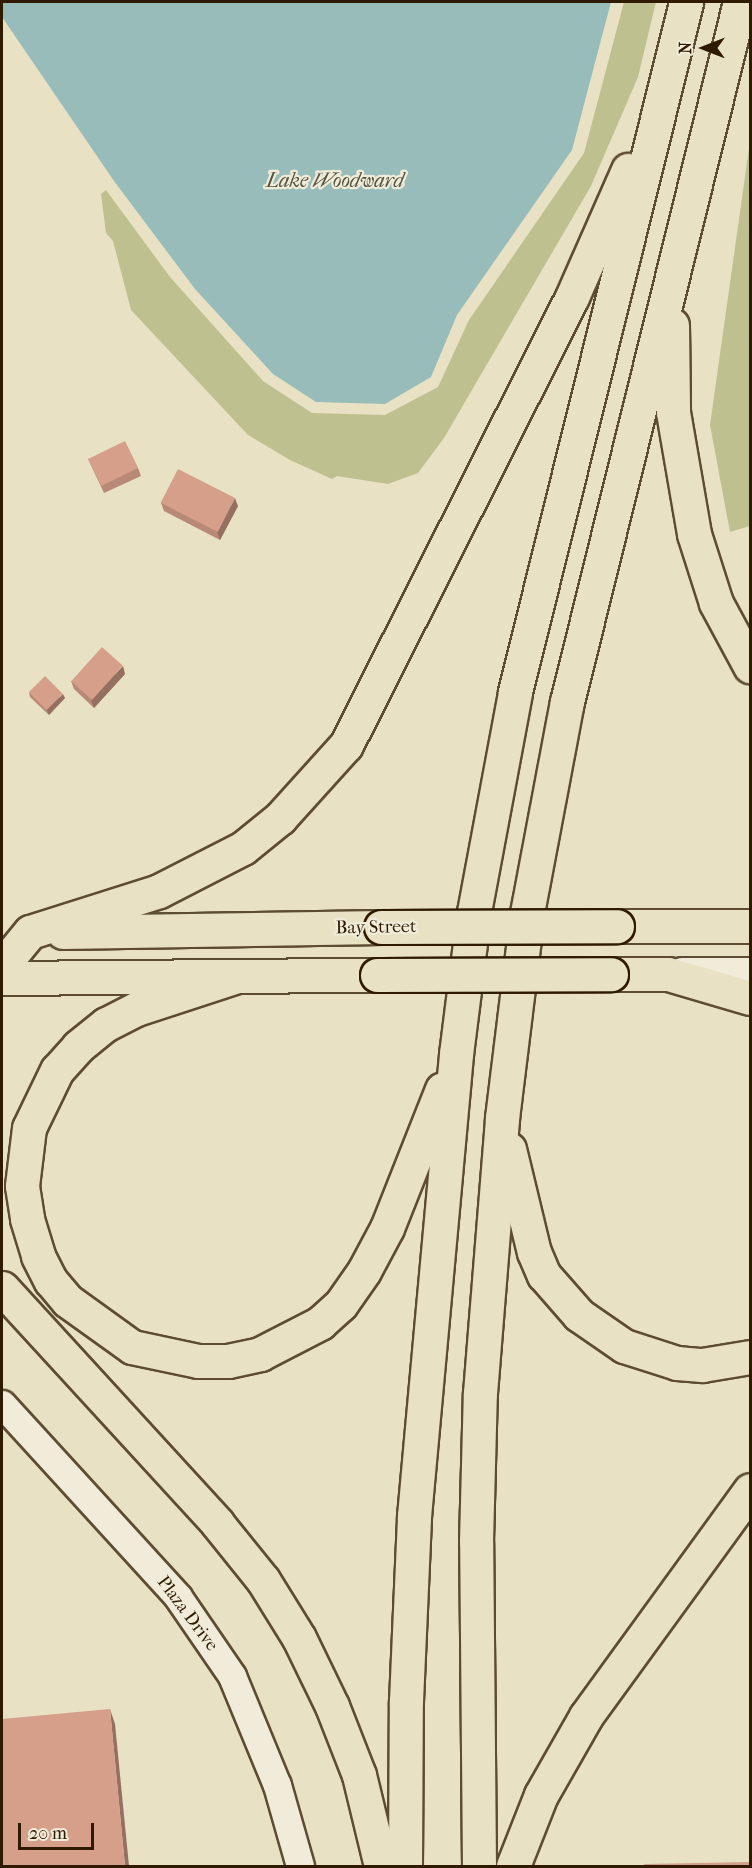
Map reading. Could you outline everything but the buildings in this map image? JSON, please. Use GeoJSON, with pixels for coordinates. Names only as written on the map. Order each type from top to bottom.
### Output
{"type":"FeatureCollection","features":[{"type":"Feature","properties":{"kind":"main road"},"geometry":{"type":"LineString","coordinates":[[405,1866],[406,1701],[414,1516],[456,1054],[474,912],[515,692],[686,2]]}},
{"type":"Feature","properties":{"kind":"main road"},"geometry":{"type":"LineString","coordinates":[[479,1866],[476,1541],[480,1393],[502,1118],[545,803],[740,2]]}},
{"type":"Feature","properties":{"kind":"main road"},"geometry":{"type":"LineString","coordinates":[[2,966],[16,932],[159,891],[243,848],[280,818],[346,746],[572,297],[663,92]]}},
{"type":"Feature","properties":{"kind":"main road"},"geometry":{"type":"LineString","coordinates":[[671,280],[673,412],[681,473],[716,603],[750,666]]}},
{"type":"Feature","properties":{"kind":"main road","name":"Bay Street"},"geometry":{"type":"LineString","coordinates":[[16,932],[381,927],[750,926]]}},
{"type":"Feature","properties":{"kind":"main road"},"geometry":{"type":"LineString","coordinates":[[668,974],[750,998]]}},
{"type":"Feature","properties":{"kind":"main road"},"geometry":{"type":"LineString","coordinates":[[2,978],[750,974]]}},
{"type":"Feature","properties":{"kind":"main road"},"geometry":{"type":"LineString","coordinates":[[234,977],[136,1009],[106,1024],[78,1047],[57,1070],[29,1128],[22,1186],[27,1219],[38,1256],[51,1281],[68,1301],[132,1347],[198,1361],[228,1361],[260,1354],[320,1323],[341,1304],[387,1228],[456,1054]]}},
{"type":"Feature","properties":{"kind":"main road"},"geometry":{"type":"LineString","coordinates":[[502,1118],[534,1252],[551,1284],[579,1315],[624,1346],[668,1361],[702,1365],[750,1357]]}},
{"type":"Feature","properties":{"kind":"main road"},"geometry":{"type":"LineString","coordinates":[[2,1288],[218,1523],[264,1580],[299,1638],[332,1706],[359,1775],[381,1866]]}},
{"type":"Feature","properties":{"kind":"main road"},"geometry":{"type":"LineString","coordinates":[[513,1866],[541,1795],[586,1716],[750,1490]]}},
{"type":"Feature","properties":{"kind":"street","name":"Plaza Drive"},"geometry":{"type":"LineString","coordinates":[[2,1404],[178,1597],[226,1667],[257,1729],[300,1866]]}},
{"type":"Feature","properties":{"kind":"green space"},"geometry":{"type":"Polygon","coordinates":[[[624,2],[656,2],[638,77],[591,186],[444,438],[418,473],[388,484],[337,476],[332,479],[290,460],[248,435],[131,310],[113,241],[106,233],[101,194],[106,190],[170,277],[263,381],[312,413],[385,415],[438,387],[469,320],[584,153],[624,2]]]}},
{"type":"Feature","properties":{"kind":"green space"},"geometry":{"type":"Polygon","coordinates":[[[750,141],[750,526],[730,532],[710,425],[750,141]]]}},
{"type":"Feature","properties":{"kind":"water","name":"Lake Woodward"},"geometry":{"type":"Polygon","coordinates":[[[2,2],[611,2],[572,150],[457,315],[431,377],[385,404],[316,402],[273,374],[195,289],[114,181],[2,17],[2,2]]]}}]}
